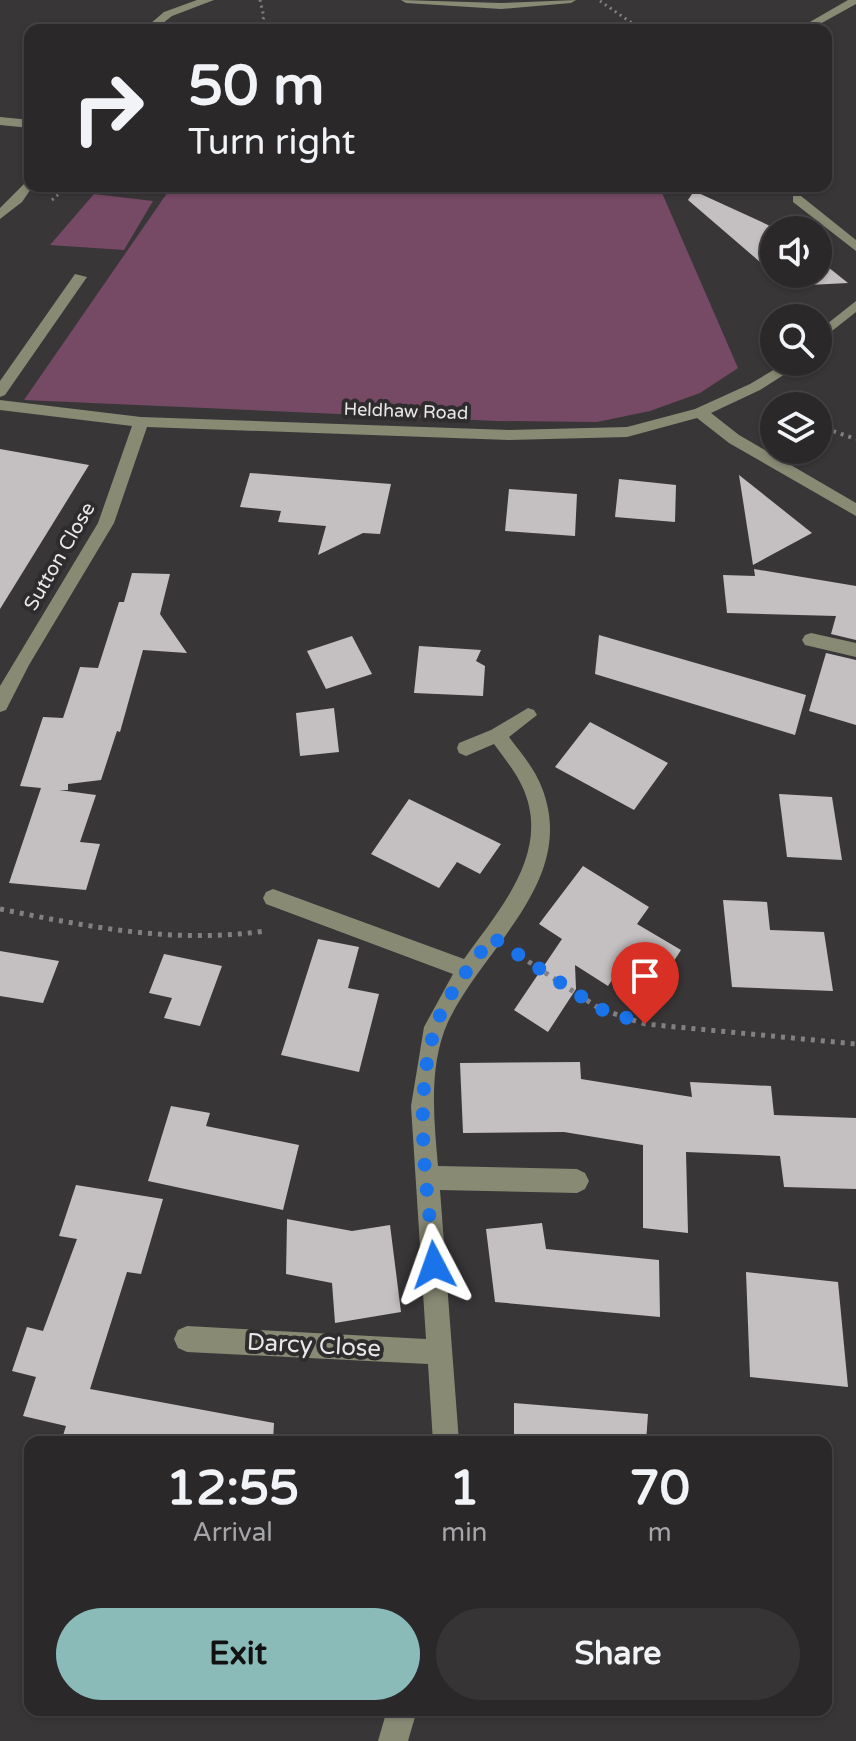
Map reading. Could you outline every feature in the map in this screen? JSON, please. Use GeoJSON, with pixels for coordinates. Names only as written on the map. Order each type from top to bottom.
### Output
{"type":"FeatureCollection","features":[{"type":"Feature","properties":{"kind":"street"},"geometry":{"type":"LineString","coordinates":[[153,24],[180,3],[209,0]]}},
{"type":"Feature","properties":{"kind":"street"},"geometry":{"type":"LineString","coordinates":[[406,0],[501,6],[571,0]]}},
{"type":"Feature","properties":{"kind":"street"},"geometry":{"type":"LineString","coordinates":[[812,24],[856,0]]}},
{"type":"Feature","properties":{"kind":"street"},"geometry":{"type":"LineString","coordinates":[[0,121],[24,123]]}},
{"type":"Feature","properties":{"kind":"street"},"geometry":{"type":"LineString","coordinates":[[0,215],[24,190]]}},
{"type":"Feature","properties":{"kind":"street"},"geometry":{"type":"LineString","coordinates":[[797,199],[856,247]]}},
{"type":"Feature","properties":{"kind":"street"},"geometry":{"type":"LineString","coordinates":[[0,392],[80,277]]}},
{"type":"Feature","properties":{"kind":"street"},"geometry":{"type":"LineString","coordinates":[[832,326],[856,305]]}},
{"type":"Feature","properties":{"kind":"street","name":"Heldhaw Road"},"geometry":{"type":"LineString","coordinates":[[0,405],[141,422],[509,435],[627,432],[700,412],[773,376]]}},
{"type":"Feature","properties":{"kind":"street"},"geometry":{"type":"LineString","coordinates":[[700,412],[734,439],[856,510]]}},
{"type":"Feature","properties":{"kind":"street","name":"Sutton Close"},"geometry":{"type":"LineString","coordinates":[[0,705],[119,496],[141,422]]}},
{"type":"Feature","properties":{"kind":"street"},"geometry":{"type":"LineString","coordinates":[[811,640],[856,650]]}},
{"type":"Feature","properties":{"kind":"street"},"geometry":{"type":"LineString","coordinates":[[466,748],[498,735],[528,715]]}},
{"type":"Feature","properties":{"kind":"street"},"geometry":{"type":"LineString","coordinates":[[446,1436],[422,1106],[427,1059],[439,1017],[468,970],[524,894],[537,864],[542,828],[534,790],[498,735]]}},
{"type":"Feature","properties":{"kind":"street"},"geometry":{"type":"LineString","coordinates":[[273,898],[468,970]]}},
{"type":"Feature","properties":{"kind":"street"},"geometry":{"type":"LineString","coordinates":[[428,1178],[577,1181]]}},
{"type":"Feature","properties":{"kind":"street","name":"Darcy Close"},"geometry":{"type":"LineString","coordinates":[[187,1339],[441,1352]]}},
{"type":"Feature","properties":{"kind":"street"},"geometry":{"type":"LineString","coordinates":[[393,1741],[400,1716]]}},
{"type":"Feature","properties":{"kind":"path"},"geometry":{"type":"LineString","coordinates":[[260,0],[264,17],[261,24]]}},
{"type":"Feature","properties":{"kind":"path"},"geometry":{"type":"LineString","coordinates":[[599,0],[633,24]]}},
{"type":"Feature","properties":{"kind":"path"},"geometry":{"type":"LineString","coordinates":[[832,431],[856,439]]}},
{"type":"Feature","properties":{"kind":"path"},"geometry":{"type":"LineString","coordinates":[[0,909],[79,925],[194,938],[268,931]]}},
{"type":"Feature","properties":{"kind":"path"},"geometry":{"type":"LineString","coordinates":[[492,937],[600,1009],[645,1024],[856,1044]]}},
{"type":"Feature","properties":{"kind":"shaded area"},"geometry":{"type":"Polygon","coordinates":[[[168,192],[662,192],[738,368],[700,393],[650,411],[597,422],[497,421],[24,400],[168,192]]]}},
{"type":"Feature","properties":{"kind":"shaded area"},"geometry":{"type":"Polygon","coordinates":[[[94,194],[153,201],[124,250],[50,245],[94,194]]]}},
{"type":"Feature","properties":{"kind":"building"},"geometry":{"type":"Polygon","coordinates":[[[693,192],[760,221],[760,262],[688,200],[693,192]]]}},
{"type":"Feature","properties":{"kind":"building"},"geometry":{"type":"Polygon","coordinates":[[[832,270],[848,283],[832,284],[832,270]]]}},
{"type":"Feature","properties":{"kind":"building"},"geometry":{"type":"Polygon","coordinates":[[[0,449],[89,465],[0,609],[0,449]]]}},
{"type":"Feature","properties":{"kind":"building"},"geometry":{"type":"Polygon","coordinates":[[[250,473],[391,484],[380,534],[363,533],[318,555],[326,526],[278,522],[281,511],[240,507],[250,473]]]}},
{"type":"Feature","properties":{"kind":"building"},"geometry":{"type":"Polygon","coordinates":[[[739,475],[812,533],[753,565],[739,475]]]}},
{"type":"Feature","properties":{"kind":"building"},"geometry":{"type":"Polygon","coordinates":[[[619,479],[676,485],[675,522],[615,517],[619,479]]]}},
{"type":"Feature","properties":{"kind":"building"},"geometry":{"type":"Polygon","coordinates":[[[509,489],[577,494],[575,536],[505,531],[509,489]]]}},
{"type":"Feature","properties":{"kind":"building"},"geometry":{"type":"Polygon","coordinates":[[[754,569],[856,586],[856,640],[831,634],[836,616],[727,613],[723,575],[755,576],[754,569]]]}},
{"type":"Feature","properties":{"kind":"building"},"geometry":{"type":"Polygon","coordinates":[[[132,573],[170,574],[160,614],[187,653],[143,650],[120,732],[117,731],[101,780],[68,784],[68,790],[59,790],[96,795],[80,842],[100,844],[86,890],[9,883],[41,788],[20,786],[43,717],[63,718],[80,667],[98,668],[119,602],[124,602],[132,573]]]}},
{"type":"Feature","properties":{"kind":"building"},"geometry":{"type":"Polygon","coordinates":[[[599,635],[806,695],[795,735],[595,674],[599,635]]]}},
{"type":"Feature","properties":{"kind":"building"},"geometry":{"type":"Polygon","coordinates":[[[352,636],[372,674],[326,689],[307,651],[352,636]]]}},
{"type":"Feature","properties":{"kind":"building"},"geometry":{"type":"Polygon","coordinates":[[[419,646],[481,650],[476,661],[485,666],[483,696],[414,693],[419,646]]]}},
{"type":"Feature","properties":{"kind":"building"},"geometry":{"type":"Polygon","coordinates":[[[826,653],[856,660],[856,725],[809,711],[826,653]]]}},
{"type":"Feature","properties":{"kind":"building"},"geometry":{"type":"Polygon","coordinates":[[[334,708],[339,752],[300,756],[296,713],[334,708]]]}},
{"type":"Feature","properties":{"kind":"building"},"geometry":{"type":"Polygon","coordinates":[[[590,722],[668,763],[634,810],[555,767],[590,722]]]}},
{"type":"Feature","properties":{"kind":"building"},"geometry":{"type":"Polygon","coordinates":[[[779,794],[832,797],[842,860],[787,857],[779,794]]]}},
{"type":"Feature","properties":{"kind":"building"},"geometry":{"type":"Polygon","coordinates":[[[409,799],[501,844],[480,874],[457,862],[439,888],[371,854],[409,799]]]}},
{"type":"Feature","properties":{"kind":"building"},"geometry":{"type":"Polygon","coordinates":[[[583,866],[649,907],[637,924],[681,950],[650,998],[629,985],[626,989],[612,980],[608,986],[575,965],[576,989],[548,1032],[514,1010],[562,939],[539,924],[583,866]]]}},
{"type":"Feature","properties":{"kind":"building"},"geometry":{"type":"Polygon","coordinates":[[[723,900],[767,902],[770,930],[824,932],[833,991],[732,987],[723,900]]]}},
{"type":"Feature","properties":{"kind":"building"},"geometry":{"type":"Polygon","coordinates":[[[318,939],[359,947],[348,988],[379,994],[359,1072],[281,1055],[318,939]]]}},
{"type":"Feature","properties":{"kind":"building"},"geometry":{"type":"Polygon","coordinates":[[[0,951],[59,961],[43,1003],[0,996],[0,951]]]}},
{"type":"Feature","properties":{"kind":"building"},"geometry":{"type":"Polygon","coordinates":[[[164,954],[222,966],[200,1026],[164,1018],[172,998],[149,993],[164,954]]]}},
{"type":"Feature","properties":{"kind":"building"},"geometry":{"type":"Polygon","coordinates":[[[580,1062],[581,1079],[692,1097],[690,1082],[771,1086],[774,1115],[856,1118],[856,1189],[784,1187],[780,1156],[686,1152],[688,1233],[643,1228],[643,1145],[564,1132],[463,1133],[460,1063],[580,1062]]]}},
{"type":"Feature","properties":{"kind":"building"},"geometry":{"type":"Polygon","coordinates":[[[171,1106],[210,1113],[206,1126],[299,1145],[283,1210],[148,1181],[171,1106]]]}},
{"type":"Feature","properties":{"kind":"building"},"geometry":{"type":"Polygon","coordinates":[[[76,1185],[163,1199],[141,1274],[127,1272],[90,1389],[274,1423],[273,1436],[63,1436],[66,1426],[23,1416],[36,1377],[12,1371],[27,1327],[43,1331],[77,1239],[59,1236],[76,1185]]]}},
{"type":"Feature","properties":{"kind":"building"},"geometry":{"type":"Polygon","coordinates":[[[287,1219],[352,1231],[390,1225],[401,1312],[335,1323],[332,1283],[286,1274],[287,1219]]]}},
{"type":"Feature","properties":{"kind":"building"},"geometry":{"type":"Polygon","coordinates":[[[542,1223],[546,1249],[659,1260],[660,1317],[495,1302],[486,1229],[542,1223]]]}},
{"type":"Feature","properties":{"kind":"building"},"geometry":{"type":"Polygon","coordinates":[[[746,1272],[838,1282],[848,1387],[750,1377],[746,1272]]]}},
{"type":"Feature","properties":{"kind":"building"},"geometry":{"type":"Polygon","coordinates":[[[514,1403],[648,1414],[646,1436],[514,1436],[514,1403]]]}},
{"type":"Feature","properties":{"kind":"route"},"geometry":{"type":"LineString","coordinates":[[434,1265],[422,1106],[427,1059],[439,1017],[492,937],[600,1009],[645,1024]]}}]}
